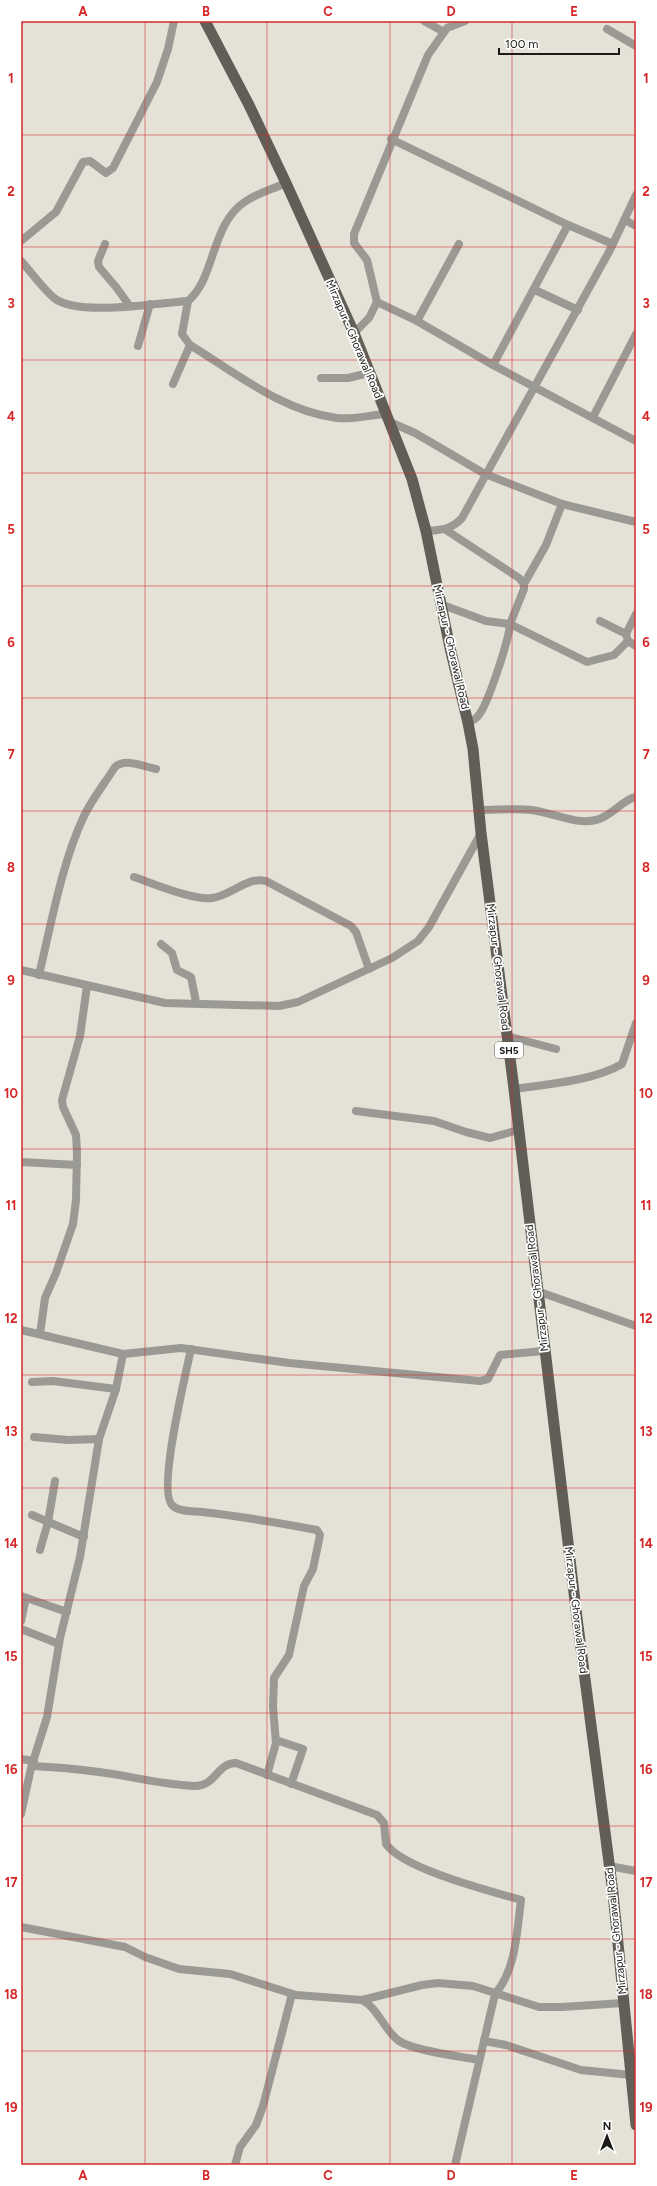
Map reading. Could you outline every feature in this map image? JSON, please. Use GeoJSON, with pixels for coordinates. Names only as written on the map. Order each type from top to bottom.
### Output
{"type":"FeatureCollection","features":[{"type":"Feature","properties":{"kind":"main road","name":"Mirzapur - Ghorawal Road"},"geometry":{"type":"LineString","coordinates":[[205,21],[249,105],[354,333],[412,479],[426,531],[440,604],[468,723],[514,1089],[544,1351],[609,1866],[636,2125]]}},
{"type":"Feature","properties":{"kind":"street"},"geometry":{"type":"LineString","coordinates":[[21,241],[56,212],[83,162],[90,161],[106,173],[113,168],[157,82],[168,49],[174,21]]}},
{"type":"Feature","properties":{"kind":"street"},"geometry":{"type":"LineString","coordinates":[[424,21],[444,32]]}},
{"type":"Feature","properties":{"kind":"street"},"geometry":{"type":"LineString","coordinates":[[354,333],[369,318],[377,302],[368,260],[353,238],[391,139],[424,62],[447,28],[465,21]]}},
{"type":"Feature","properties":{"kind":"street"},"geometry":{"type":"LineString","coordinates":[[607,29],[636,46]]}},
{"type":"Feature","properties":{"kind":"street"},"geometry":{"type":"LineString","coordinates":[[391,139],[568,225],[613,244]]}},
{"type":"Feature","properties":{"kind":"street"},"geometry":{"type":"LineString","coordinates":[[21,261],[54,298],[68,305],[87,308],[188,301],[196,294],[218,238],[229,219],[246,201],[286,183]]}},
{"type":"Feature","properties":{"kind":"street"},"geometry":{"type":"LineString","coordinates":[[426,531],[446,530],[455,526],[462,518],[485,474],[578,310],[613,244],[636,195]]}},
{"type":"Feature","properties":{"kind":"street"},"geometry":{"type":"LineString","coordinates":[[625,220],[636,226]]}},
{"type":"Feature","properties":{"kind":"street"},"geometry":{"type":"LineString","coordinates":[[493,365],[535,290],[568,225]]}},
{"type":"Feature","properties":{"kind":"street"},"geometry":{"type":"LineString","coordinates":[[105,244],[98,261],[99,267],[129,305]]}},
{"type":"Feature","properties":{"kind":"street"},"geometry":{"type":"LineString","coordinates":[[417,321],[459,244]]}},
{"type":"Feature","properties":{"kind":"street"},"geometry":{"type":"LineString","coordinates":[[535,290],[578,310]]}},
{"type":"Feature","properties":{"kind":"street"},"geometry":{"type":"LineString","coordinates":[[188,301],[182,334],[190,345],[283,402],[306,412],[339,418],[388,418],[485,474],[562,504],[636,522]]}},
{"type":"Feature","properties":{"kind":"street"},"geometry":{"type":"LineString","coordinates":[[377,302],[417,321],[493,365],[636,441]]}},
{"type":"Feature","properties":{"kind":"street"},"geometry":{"type":"LineString","coordinates":[[138,346],[150,304]]}},
{"type":"Feature","properties":{"kind":"street"},"geometry":{"type":"LineString","coordinates":[[593,417],[636,334]]}},
{"type":"Feature","properties":{"kind":"street"},"geometry":{"type":"LineString","coordinates":[[173,384],[190,345]]}},
{"type":"Feature","properties":{"kind":"street"},"geometry":{"type":"LineString","coordinates":[[321,378],[348,378],[369,373]]}},
{"type":"Feature","properties":{"kind":"street"},"geometry":{"type":"LineString","coordinates":[[468,723],[478,717],[483,708],[508,643],[510,624],[524,584],[546,545],[562,504]]}},
{"type":"Feature","properties":{"kind":"street"},"geometry":{"type":"LineString","coordinates":[[446,530],[519,578],[524,584]]}},
{"type":"Feature","properties":{"kind":"street"},"geometry":{"type":"LineString","coordinates":[[440,604],[486,621],[510,624],[587,662],[614,655],[627,637],[636,614]]}},
{"type":"Feature","properties":{"kind":"street"},"geometry":{"type":"LineString","coordinates":[[600,621],[627,637],[636,646]]}},
{"type":"Feature","properties":{"kind":"street"},"geometry":{"type":"LineString","coordinates":[[40,975],[54,912],[75,837],[84,815],[115,767],[120,763],[129,762],[156,769]]}},
{"type":"Feature","properties":{"kind":"street"},"geometry":{"type":"LineString","coordinates":[[480,810],[532,810],[576,820],[596,821],[611,815],[628,800],[636,797]]}},
{"type":"Feature","properties":{"kind":"street"},"geometry":{"type":"LineString","coordinates":[[21,970],[166,1003],[196,1002],[279,1006],[298,1002],[369,969],[418,941],[429,927],[481,833]]}},
{"type":"Feature","properties":{"kind":"street"},"geometry":{"type":"LineString","coordinates":[[134,877],[189,895],[210,899],[219,897],[255,880],[266,881],[351,926],[356,932],[369,969]]}},
{"type":"Feature","properties":{"kind":"street"},"geometry":{"type":"LineString","coordinates":[[161,944],[172,953],[177,970],[191,977],[196,1002]]}},
{"type":"Feature","properties":{"kind":"street"},"geometry":{"type":"LineString","coordinates":[[40,1334],[45,1298],[56,1273],[73,1224],[77,1165],[76,1135],[63,1107],[62,1100],[80,1036],[87,986]]}},
{"type":"Feature","properties":{"kind":"street"},"geometry":{"type":"LineString","coordinates":[[514,1089],[564,1081],[613,1069],[622,1064],[636,1023]]}},
{"type":"Feature","properties":{"kind":"street"},"geometry":{"type":"LineString","coordinates":[[507,1036],[556,1049]]}},
{"type":"Feature","properties":{"kind":"street"},"geometry":{"type":"LineString","coordinates":[[356,1111],[434,1121],[466,1132],[490,1138],[518,1130]]}},
{"type":"Feature","properties":{"kind":"street"},"geometry":{"type":"LineString","coordinates":[[21,1162],[77,1165]]}},
{"type":"Feature","properties":{"kind":"street"},"geometry":{"type":"LineString","coordinates":[[537,1291],[636,1326]]}},
{"type":"Feature","properties":{"kind":"street"},"geometry":{"type":"LineString","coordinates":[[22,1330],[123,1354],[159,1349],[191,1349],[289,1363],[480,1381],[488,1379],[500,1355],[544,1351]]}},
{"type":"Feature","properties":{"kind":"street"},"geometry":{"type":"LineString","coordinates":[[191,1349],[168,1464],[166,1486],[169,1503],[174,1508],[184,1511],[248,1517],[317,1530],[320,1535],[313,1569],[303,1591],[289,1655],[274,1678],[273,1707],[276,1747],[267,1775]]}},
{"type":"Feature","properties":{"kind":"street"},"geometry":{"type":"LineString","coordinates":[[21,1814],[33,1763],[47,1717],[59,1644],[84,1537],[99,1439],[116,1389],[123,1354]]}},
{"type":"Feature","properties":{"kind":"street"},"geometry":{"type":"LineString","coordinates":[[32,1382],[53,1381],[116,1389]]}},
{"type":"Feature","properties":{"kind":"street"},"geometry":{"type":"LineString","coordinates":[[34,1437],[68,1440],[99,1439]]}},
{"type":"Feature","properties":{"kind":"street"},"geometry":{"type":"LineString","coordinates":[[40,1550],[48,1522],[55,1481]]}},
{"type":"Feature","properties":{"kind":"street"},"geometry":{"type":"LineString","coordinates":[[32,1515],[84,1537]]}},
{"type":"Feature","properties":{"kind":"street"},"geometry":{"type":"LineString","coordinates":[[21,1621],[24,1597],[67,1612]]}},
{"type":"Feature","properties":{"kind":"street"},"geometry":{"type":"LineString","coordinates":[[21,1630],[59,1644]]}},
{"type":"Feature","properties":{"kind":"street"},"geometry":{"type":"LineString","coordinates":[[276,1740],[303,1749],[291,1784]]}},
{"type":"Feature","properties":{"kind":"street"},"geometry":{"type":"LineString","coordinates":[[21,1759],[33,1763],[99,1772],[141,1780],[195,1786],[210,1783],[223,1768],[232,1763],[377,1815],[384,1823],[386,1844],[406,1859],[430,1870],[521,1900],[515,1948],[503,1985],[495,1994],[455,2165]]}},
{"type":"Feature","properties":{"kind":"street"},"geometry":{"type":"LineString","coordinates":[[609,1866],[636,1871]]}},
{"type":"Feature","properties":{"kind":"street"},"geometry":{"type":"LineString","coordinates":[[21,1927],[125,1947],[145,1957],[179,1969],[230,1974],[292,1994],[307,1997],[362,2000],[422,1985],[466,1984],[539,2007],[562,2008],[623,2004]]}},
{"type":"Feature","properties":{"kind":"street"},"geometry":{"type":"LineString","coordinates":[[235,2165],[240,2147],[256,2125],[263,2106],[292,1994]]}},
{"type":"Feature","properties":{"kind":"street"},"geometry":{"type":"LineString","coordinates":[[362,2000],[370,2006],[399,2041],[432,2051],[479,2060]]}},
{"type":"Feature","properties":{"kind":"street"},"geometry":{"type":"LineString","coordinates":[[484,2041],[506,2045],[581,2070],[631,2075]]}}]}
